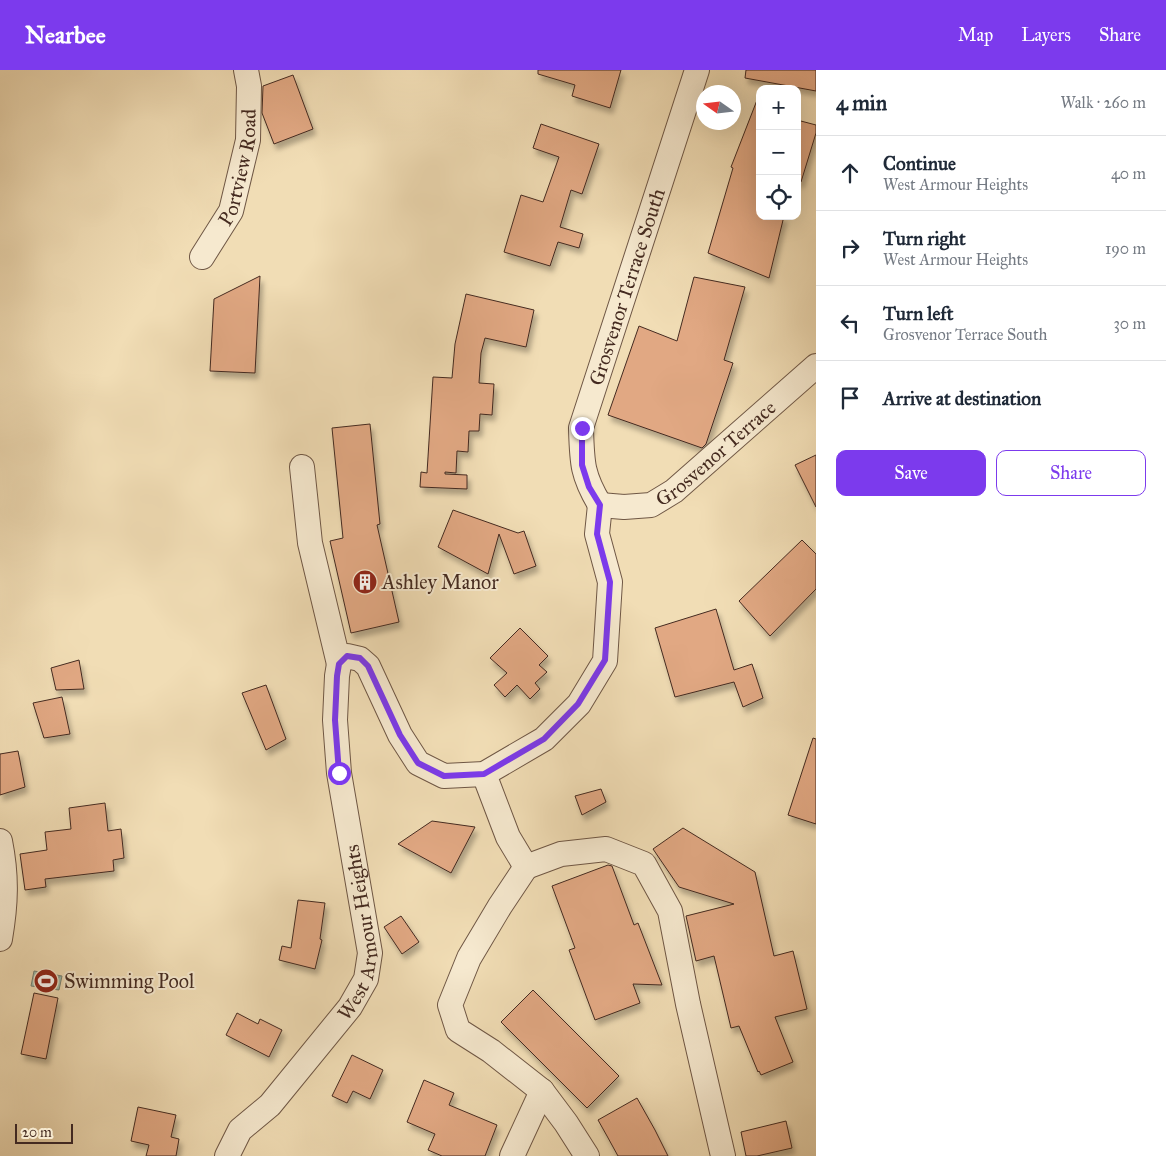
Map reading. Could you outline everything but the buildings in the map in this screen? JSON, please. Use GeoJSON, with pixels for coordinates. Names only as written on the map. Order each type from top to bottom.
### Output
{"type":"FeatureCollection","features":[{"type":"Feature","properties":{"kind":"street","name":"Portview Road"},"geometry":{"type":"LineString","coordinates":[[202,257],[230,210],[248,140],[248,86],[246,70]]}},
{"type":"Feature","properties":{"kind":"street","name":"Grosvenor Terrace South"},"geometry":{"type":"LineString","coordinates":[[600,505],[589,487],[582,465],[582,428],[697,70]]}},
{"type":"Feature","properties":{"kind":"street","name":"Grosvenor Terrace"},"geometry":{"type":"LineString","coordinates":[[600,505],[624,507],[651,505],[674,491],[816,366]]}},
{"type":"Feature","properties":{"kind":"street","name":"West Armour Heights"},"geometry":{"type":"LineString","coordinates":[[227,1156],[240,1130],[270,1106],[350,1007],[366,979],[370,953],[339,773],[335,720],[339,664],[310,543],[302,467]]}},
{"type":"Feature","properties":{"kind":"street"},"geometry":{"type":"LineString","coordinates":[[339,664],[347,656],[360,658],[368,666],[400,735],[418,763],[444,776],[484,774],[544,739],[578,704],[605,660],[610,582],[597,534],[600,505]]}},
{"type":"Feature","properties":{"kind":"street"},"geometry":{"type":"LineString","coordinates":[[484,774],[508,837],[526,867]]}},
{"type":"Feature","properties":{"kind":"street"},"geometry":{"type":"LineString","coordinates":[[0,841],[5,866],[6,905],[0,940]]}},
{"type":"Feature","properties":{"kind":"street"},"geometry":{"type":"LineString","coordinates":[[587,1156],[542,1090],[491,1051],[458,1030],[450,1005],[469,958],[526,867],[561,854],[606,849],[644,864],[670,912],[688,1004],[723,1156]]}},
{"type":"Feature","properties":{"kind":"street"},"geometry":{"type":"LineString","coordinates":[[512,1156],[542,1090]]}},
{"type":"Feature","properties":{"kind":"water","name":"Swimming Pool"},"geometry":{"type":"Polygon","coordinates":[[[34,971],[62,976],[59,990],[31,986],[34,971]]]}},
{"type":"Feature","properties":{"kind":"place","name":"Ashley Manor"},"geometry":{"type":"Point","coordinates":[365,582]}},
{"type":"Feature","properties":{"kind":"place","name":"Swimming Pool"},"geometry":{"type":"Point","coordinates":[46,981]}},
{"type":"Feature","properties":{"kind":"route"},"geometry":{"type":"LineString","coordinates":[[339,773],[335,720],[337,676],[339,664],[347,656],[360,658],[368,666],[400,735],[418,763],[444,776],[484,774],[544,739],[578,704],[605,660],[610,582],[597,534],[600,505],[589,487],[582,465],[582,428]]}}]}
